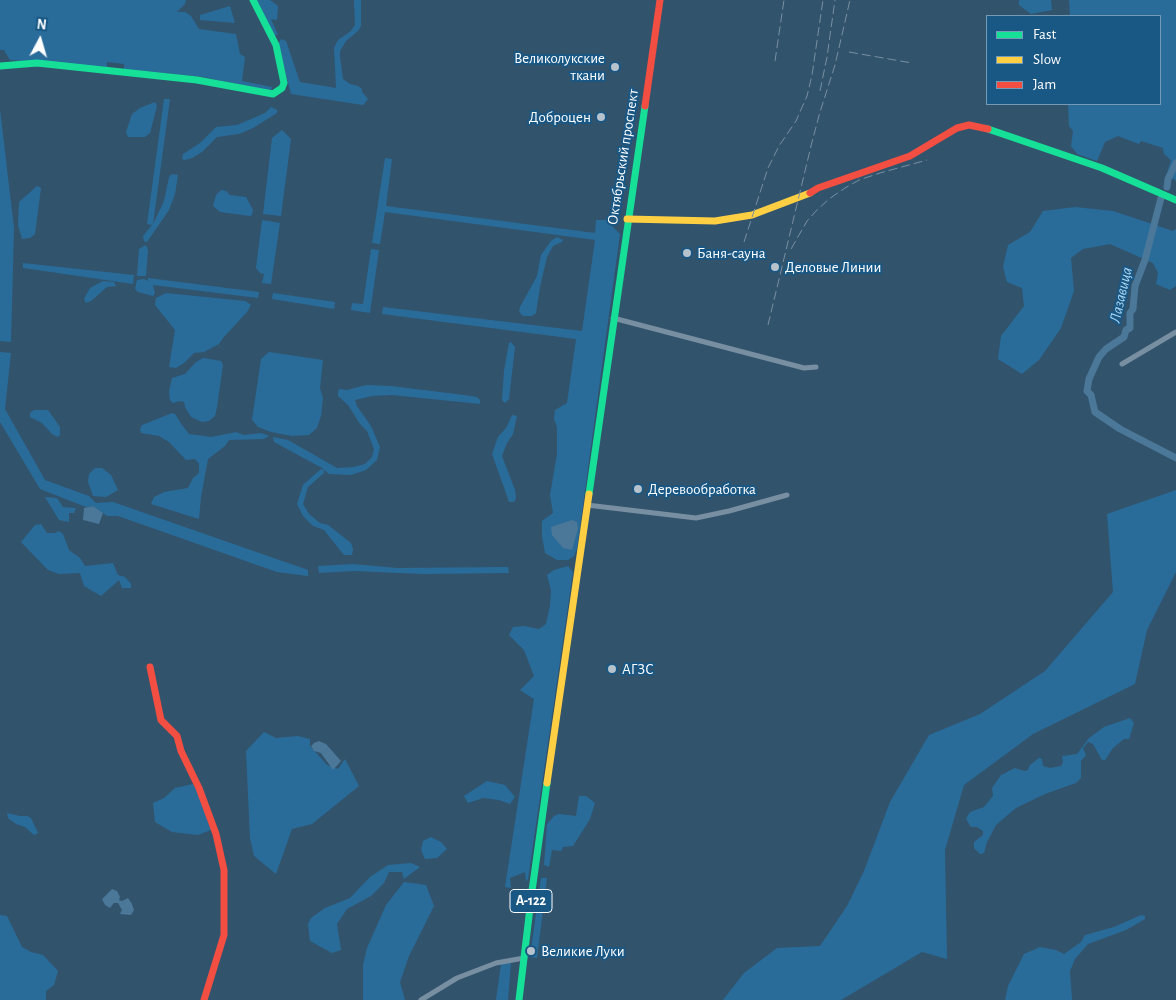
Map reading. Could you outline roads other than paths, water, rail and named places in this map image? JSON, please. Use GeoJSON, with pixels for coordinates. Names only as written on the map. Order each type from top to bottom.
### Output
{"type":"FeatureCollection","features":[{"type":"Feature","properties":{"kind":"street"},"geometry":{"type":"LineString","coordinates":[[0,66],[37,63],[66,66],[197,80],[269,94],[282,88],[284,83],[276,45],[253,0]]}},
{"type":"Feature","properties":{"kind":"street","name":"Октябрьский проспект"},"geometry":{"type":"LineString","coordinates":[[524,958],[627,219],[660,0]]}},
{"type":"Feature","properties":{"kind":"street"},"geometry":{"type":"LineString","coordinates":[[627,219],[715,221],[752,215],[808,195],[818,188],[910,156],[957,128],[969,125],[981,127],[1102,168],[1176,200]]}},
{"type":"Feature","properties":{"kind":"street"},"geometry":{"type":"LineString","coordinates":[[613,318],[804,368],[816,368]]}},
{"type":"Feature","properties":{"kind":"street"},"geometry":{"type":"LineString","coordinates":[[1122,364],[1176,332]]}},
{"type":"Feature","properties":{"kind":"street"},"geometry":{"type":"LineString","coordinates":[[587,505],[696,518],[729,512],[787,495]]}},
{"type":"Feature","properties":{"kind":"street"},"geometry":{"type":"LineString","coordinates":[[150,667],[161,720],[177,736],[199,788],[216,834],[224,870],[224,935],[204,1000]]}},
{"type":"Feature","properties":{"kind":"street"},"geometry":{"type":"LineString","coordinates":[[421,1000],[457,978],[496,963],[524,958]]}},
{"type":"Feature","properties":{"kind":"street","name":"А-122"},"geometry":{"type":"LineString","coordinates":[[519,1000],[524,958]]}},
{"type":"Feature","properties":{"kind":"waterway","name":"Лазавица"},"geometry":{"type":"LineString","coordinates":[[1167,187],[1168,179],[1176,163]]}},
{"type":"Feature","properties":{"kind":"waterway","name":"Лазавица"},"geometry":{"type":"LineString","coordinates":[[1161,198],[1145,260],[1135,286],[1133,309],[1130,313],[1130,328],[1126,330],[1124,337],[1106,349],[1099,357],[1089,379],[1087,391],[1091,395],[1095,412],[1120,429],[1176,458]]}},
{"type":"Feature","properties":{"kind":"railway"},"geometry":{"type":"LineString","coordinates":[[775,61],[784,0]]}},
{"type":"Feature","properties":{"kind":"railway"},"geometry":{"type":"LineString","coordinates":[[744,242],[768,168],[779,146],[796,121],[807,96],[823,0]]}},
{"type":"Feature","properties":{"kind":"railway"},"geometry":{"type":"LineString","coordinates":[[820,91],[835,0]]}},
{"type":"Feature","properties":{"kind":"railway"},"geometry":{"type":"LineString","coordinates":[[768,325],[812,142],[835,65],[850,0]]}},
{"type":"Feature","properties":{"kind":"railway"},"geometry":{"type":"LineString","coordinates":[[849,52],[912,63]]}},
{"type":"Feature","properties":{"kind":"railway"},"geometry":{"type":"LineString","coordinates":[[791,249],[807,221],[829,199],[845,188],[859,180],[927,160]]}},
{"type":"Feature","properties":{"kind":"place","name":"Великолукские ткани"},"geometry":{"type":"Point","coordinates":[615,67]}},
{"type":"Feature","properties":{"kind":"place","name":"Доброцен"},"geometry":{"type":"Point","coordinates":[601,117]}},
{"type":"Feature","properties":{"kind":"place","name":"Баня-сауна"},"geometry":{"type":"Point","coordinates":[687,253]}},
{"type":"Feature","properties":{"kind":"place","name":"Деловые Линии"},"geometry":{"type":"Point","coordinates":[775,267]}},
{"type":"Feature","properties":{"kind":"place","name":"Деревообработка"},"geometry":{"type":"Point","coordinates":[638,489]}},
{"type":"Feature","properties":{"kind":"place","name":"АГЗС"},"geometry":{"type":"Point","coordinates":[612,669]}},
{"type":"Feature","properties":{"kind":"place","name":"Великие Луки"},"geometry":{"type":"Point","coordinates":[531,951]}}]}
